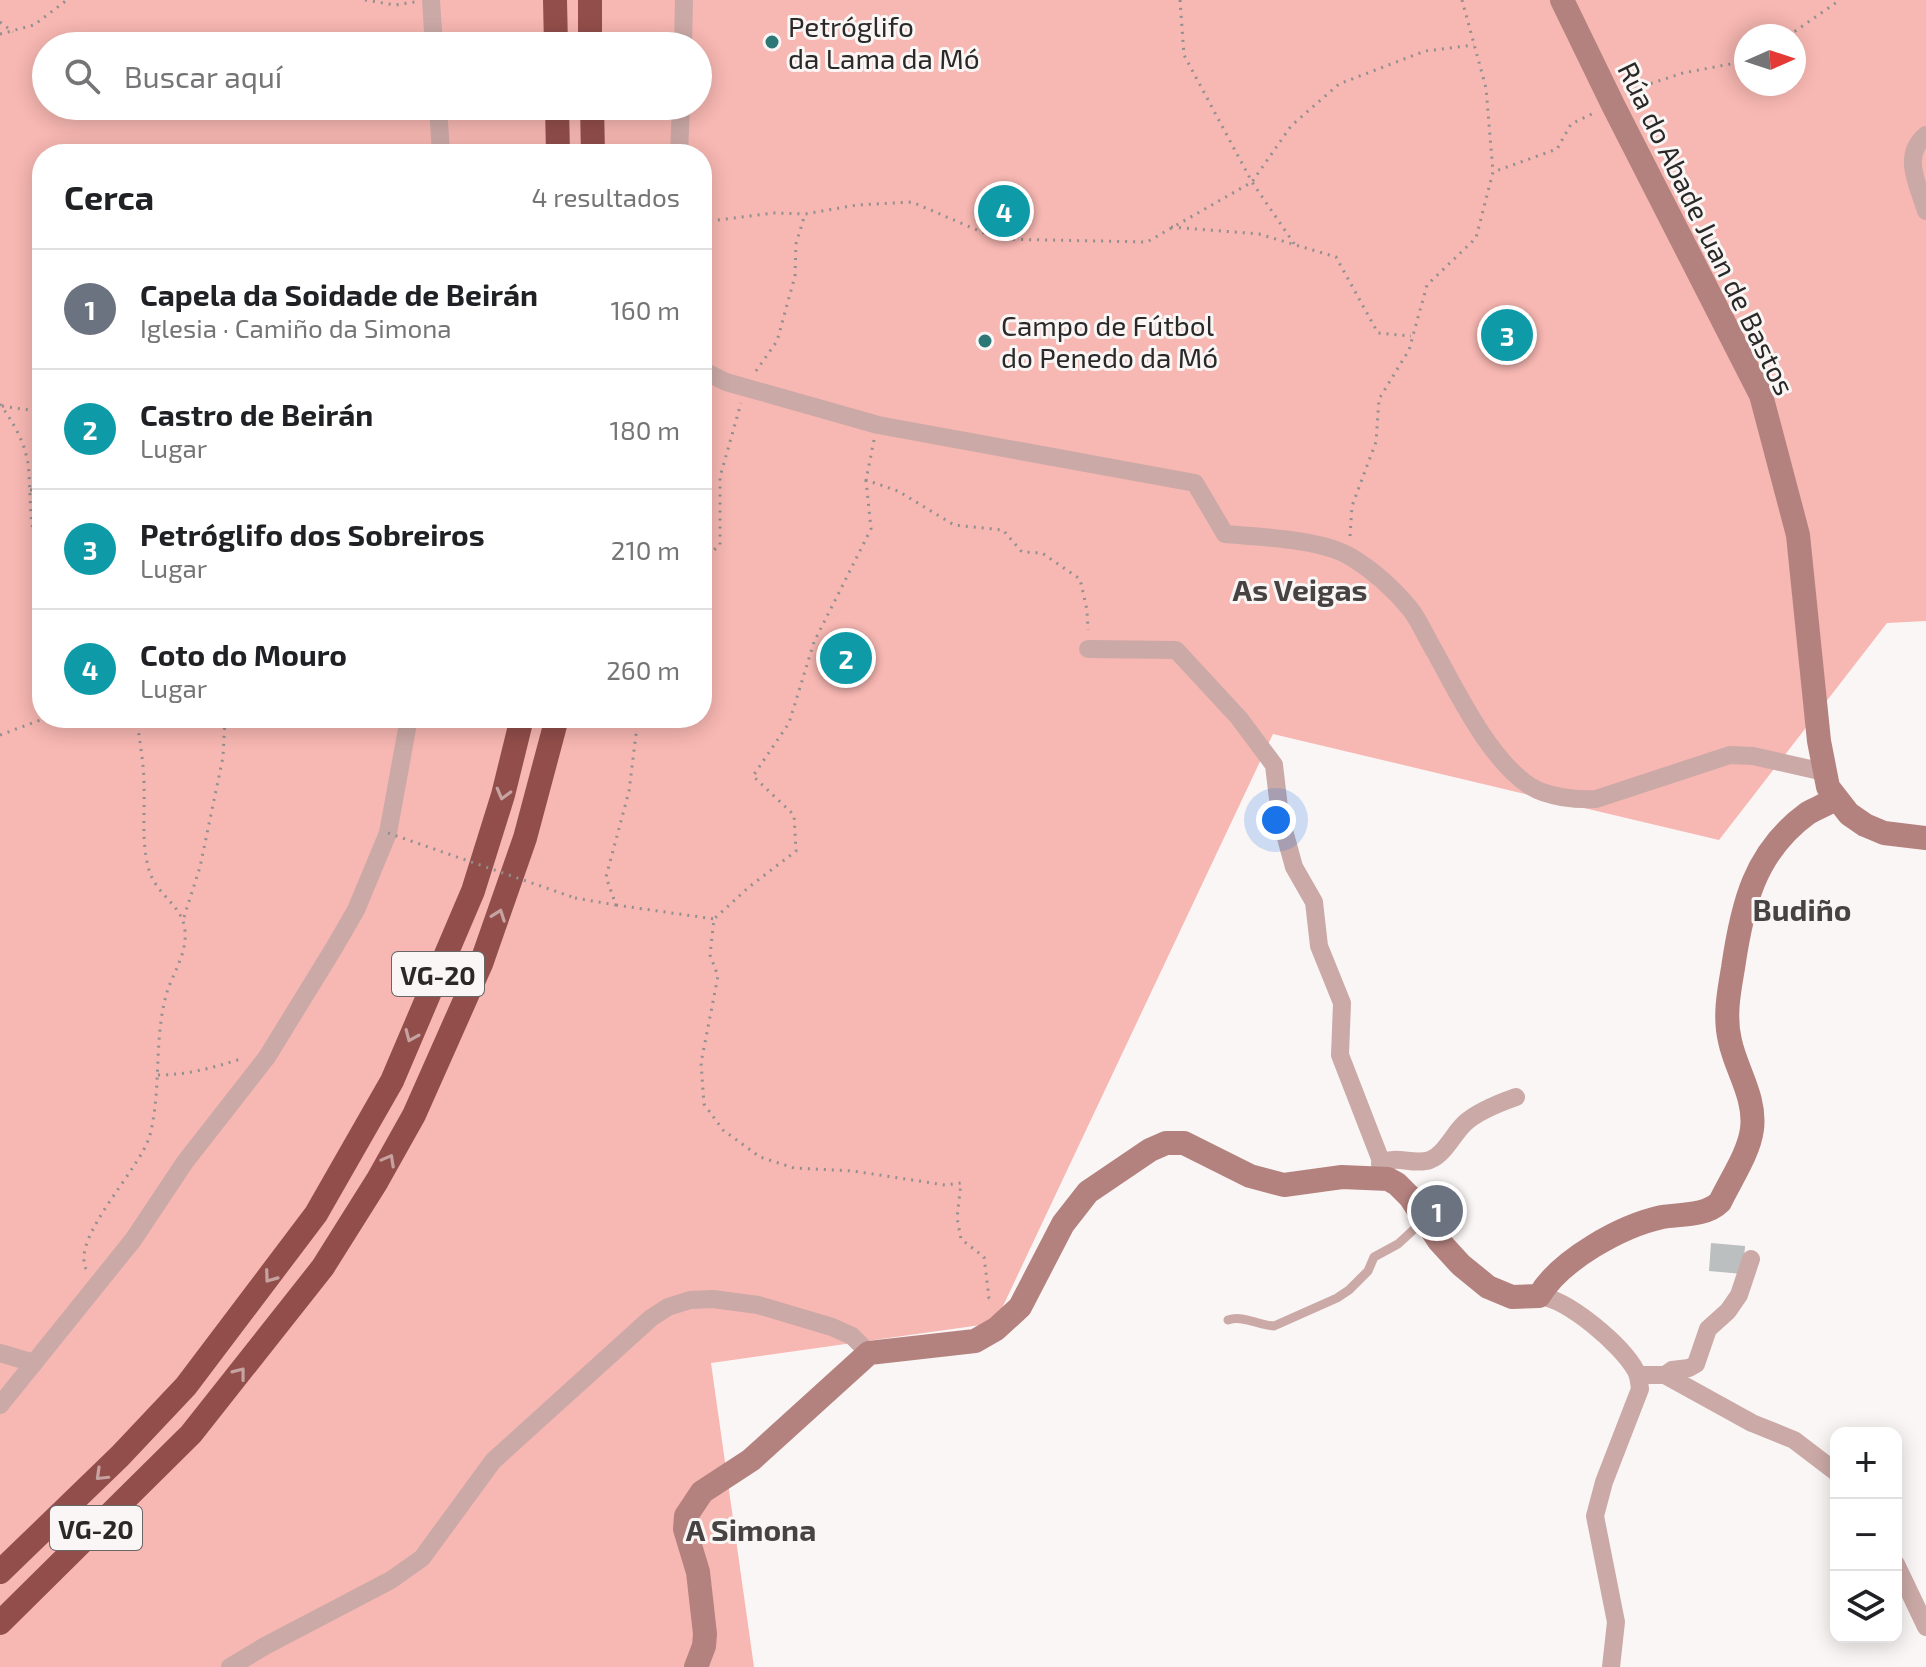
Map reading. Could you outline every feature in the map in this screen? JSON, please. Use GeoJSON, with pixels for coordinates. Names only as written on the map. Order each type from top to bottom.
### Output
{"type":"FeatureCollection","features":[{"type":"Feature","properties":{"kind":"highway"},"geometry":{"type":"LineString","coordinates":[[555,0],[556,32]]}},
{"type":"Feature","properties":{"kind":"highway"},"geometry":{"type":"LineString","coordinates":[[590,0],[590,32]]}},
{"type":"Feature","properties":{"kind":"highway"},"geometry":{"type":"LineString","coordinates":[[557,120],[558,144]]}},
{"type":"Feature","properties":{"kind":"highway"},"geometry":{"type":"LineString","coordinates":[[592,120],[593,144]]}},
{"type":"Feature","properties":{"kind":"highway","name":"VG-20"},"geometry":{"type":"LineString","coordinates":[[0,1572],[120,1456],[186,1386],[316,1214],[392,1081],[470,899],[503,795],[520,728]]}},
{"type":"Feature","properties":{"kind":"highway","name":"VG-20"},"geometry":{"type":"LineString","coordinates":[[0,1623],[191,1434],[323,1267],[377,1181],[414,1115],[481,964],[525,838],[554,728]]}},
{"type":"Feature","properties":{"kind":"street"},"geometry":{"type":"LineString","coordinates":[[683,32],[684,0]]}},
{"type":"Feature","properties":{"kind":"street","name":"Rúa do Abade Juan de Bastos"},"geometry":{"type":"LineString","coordinates":[[1562,0],[1761,395],[1798,535],[1824,772],[1835,799],[1865,825],[1884,833],[1926,838]]}},
{"type":"Feature","properties":{"kind":"street"},"geometry":{"type":"LineString","coordinates":[[424,1],[431,32]]}},
{"type":"Feature","properties":{"kind":"street"},"geometry":{"type":"LineString","coordinates":[[439,120],[440,144]]}},
{"type":"Feature","properties":{"kind":"street"},"geometry":{"type":"LineString","coordinates":[[679,144],[680,120]]}},
{"type":"Feature","properties":{"kind":"street"},"geometry":{"type":"LineString","coordinates":[[1926,135],[1912,151],[1912,164],[1926,211]]}},
{"type":"Feature","properties":{"kind":"street"},"geometry":{"type":"LineString","coordinates":[[712,374],[745,387],[878,425],[1195,483],[1225,534],[1272,538],[1331,548],[1349,555],[1381,578],[1412,611],[1487,740],[1508,767],[1532,788],[1577,800],[1596,799],[1730,755],[1753,756],[1824,772]]}},
{"type":"Feature","properties":{"kind":"street"},"geometry":{"type":"LineString","coordinates":[[1088,649],[1176,650],[1239,718],[1274,765],[1280,816],[1294,867],[1314,902],[1319,946],[1342,1003],[1340,1055],[1384,1171],[1410,1197],[1439,1241],[1461,1265],[1488,1287],[1512,1297],[1539,1296],[1557,1300],[1606,1337],[1632,1364],[1638,1375],[1640,1389],[1604,1482],[1595,1516],[1616,1622],[1611,1667]]}},
{"type":"Feature","properties":{"kind":"street"},"geometry":{"type":"LineString","coordinates":[[0,1405],[133,1240],[185,1162],[267,1057],[356,910],[388,833],[407,728]]}},
{"type":"Feature","properties":{"kind":"street"},"geometry":{"type":"LineString","coordinates":[[1539,1296],[1559,1270],[1594,1246],[1659,1218],[1701,1212],[1714,1208],[1720,1202],[1750,1138],[1752,1125],[1748,1091],[1730,1042],[1727,1021],[1745,901],[1765,857],[1808,814],[1835,799]]}},
{"type":"Feature","properties":{"kind":"street"},"geometry":{"type":"LineString","coordinates":[[1384,1171],[1390,1158],[1420,1162],[1429,1160],[1465,1122],[1498,1103],[1516,1097]]}},
{"type":"Feature","properties":{"kind":"street"},"geometry":{"type":"LineString","coordinates":[[696,1667],[705,1634],[698,1572],[685,1529],[686,1516],[702,1492],[751,1460],[869,1353],[975,1341],[996,1329],[1020,1307],[1063,1224],[1088,1192],[1150,1150],[1166,1143],[1184,1143],[1266,1182],[1284,1185],[1384,1171]]}},
{"type":"Feature","properties":{"kind":"street"},"geometry":{"type":"LineString","coordinates":[[1665,1375],[1696,1364],[1708,1329],[1728,1311],[1739,1295],[1751,1259]]}},
{"type":"Feature","properties":{"kind":"street"},"geometry":{"type":"LineString","coordinates":[[230,1667],[391,1580],[422,1558],[493,1461],[640,1328],[668,1307],[690,1300],[713,1299],[758,1305],[842,1331],[852,1336],[869,1353]]}},
{"type":"Feature","properties":{"kind":"street"},"geometry":{"type":"LineString","coordinates":[[0,1353],[34,1363]]}},
{"type":"Feature","properties":{"kind":"street"},"geometry":{"type":"LineString","coordinates":[[1638,1375],[1665,1375],[1752,1423],[1794,1440],[1830,1467]]}},
{"type":"Feature","properties":{"kind":"street"},"geometry":{"type":"LineString","coordinates":[[1899,1571],[1926,1627]]}},
{"type":"Feature","properties":{"kind":"lane"},"geometry":{"type":"LineString","coordinates":[[1228,1320],[1238,1317],[1274,1326],[1337,1298],[1368,1271],[1374,1257],[1408,1236],[1425,1220]]}},
{"type":"Feature","properties":{"kind":"path"},"geometry":{"type":"LineString","coordinates":[[0,34],[34,25],[67,0]]}},
{"type":"Feature","properties":{"kind":"path"},"geometry":{"type":"LineString","coordinates":[[365,0],[395,5],[424,1]]}},
{"type":"Feature","properties":{"kind":"path"},"geometry":{"type":"LineString","coordinates":[[1180,0],[1184,55],[1252,182],[1295,245]]}},
{"type":"Feature","properties":{"kind":"path"},"geometry":{"type":"LineString","coordinates":[[1349,555],[1352,506],[1376,442],[1379,399],[1409,350],[1427,285],[1476,238],[1493,172],[1486,88],[1462,0]]}},
{"type":"Feature","properties":{"kind":"path"},"geometry":{"type":"LineString","coordinates":[[1805,24],[1840,0]]}},
{"type":"Feature","properties":{"kind":"path"},"geometry":{"type":"LineString","coordinates":[[0,22],[13,32]]}},
{"type":"Feature","properties":{"kind":"path"},"geometry":{"type":"LineString","coordinates":[[712,221],[912,202],[998,239],[1147,242],[1252,182],[1291,126],[1339,84],[1425,51],[1474,45]]}},
{"type":"Feature","properties":{"kind":"path"},"geometry":{"type":"LineString","coordinates":[[1493,172],[1557,149],[1571,124],[1611,101],[1683,73],[1734,63]]}},
{"type":"Feature","properties":{"kind":"path"},"geometry":{"type":"LineString","coordinates":[[712,552],[720,545],[720,477],[745,387],[777,341],[795,276],[796,244],[805,214]]}},
{"type":"Feature","properties":{"kind":"path"},"geometry":{"type":"LineString","coordinates":[[1171,227],[1259,234],[1336,257],[1378,333],[1412,336]]}},
{"type":"Feature","properties":{"kind":"path"},"geometry":{"type":"LineString","coordinates":[[1,405],[32,410]]}},
{"type":"Feature","properties":{"kind":"path"},"geometry":{"type":"LineString","coordinates":[[1,405],[25,450],[32,533]]}},
{"type":"Feature","properties":{"kind":"path"},"geometry":{"type":"LineString","coordinates":[[878,425],[868,459],[866,480],[871,529],[814,642],[789,723],[753,776],[794,815],[796,851],[714,919],[710,955],[718,976],[701,1063],[704,1104],[723,1130],[760,1157],[794,1168],[853,1171],[945,1185],[961,1183],[957,1218],[961,1239],[984,1257],[989,1298],[1010,1316]]}},
{"type":"Feature","properties":{"kind":"path"},"geometry":{"type":"LineString","coordinates":[[866,480],[898,491],[954,525],[1003,530],[1022,552],[1042,553],[1080,579],[1087,610],[1088,649]]}},
{"type":"Feature","properties":{"kind":"path"},"geometry":{"type":"LineString","coordinates":[[0,735],[32,723]]}},
{"type":"Feature","properties":{"kind":"path"},"geometry":{"type":"LineString","coordinates":[[138,728],[143,759],[142,823],[148,866],[159,890],[184,920]]}},
{"type":"Feature","properties":{"kind":"path"},"geometry":{"type":"LineString","coordinates":[[99,1283],[88,1274],[82,1262],[85,1247],[94,1227],[145,1147],[152,1119],[166,997],[185,946],[184,920],[200,867],[223,757],[224,728]]}},
{"type":"Feature","properties":{"kind":"path"},"geometry":{"type":"LineString","coordinates":[[616,905],[606,877],[629,791],[637,728]]}},
{"type":"Feature","properties":{"kind":"path"},"geometry":{"type":"LineString","coordinates":[[388,833],[575,898],[714,919]]}},
{"type":"Feature","properties":{"kind":"path"},"geometry":{"type":"LineString","coordinates":[[156,1075],[180,1075],[217,1068],[249,1056],[267,1057]]}},
{"type":"Feature","properties":{"kind":"shaded area"},"geometry":{"type":"Polygon","coordinates":[[[0,0],[1926,0],[1926,621],[1887,623],[1719,840],[1273,734],[995,1323],[711,1363],[754,1667],[0,1667],[0,0]]]}},
{"type":"Feature","properties":{"kind":"building"},"geometry":{"type":"Polygon","coordinates":[[[1442,1197],[1449,1220],[1433,1226],[1425,1202],[1442,1197]]]}},
{"type":"Feature","properties":{"kind":"building"},"geometry":{"type":"Polygon","coordinates":[[[1711,1243],[1745,1246],[1743,1274],[1709,1271],[1711,1243]]]}},
{"type":"Feature","properties":{"kind":"place","name":"Petróglifo da Lama da Mó"},"geometry":{"type":"Point","coordinates":[772,42]}},
{"type":"Feature","properties":{"kind":"place","name":"Coto do Mouro"},"geometry":{"type":"Point","coordinates":[1004,211]}},
{"type":"Feature","properties":{"kind":"place","name":"Petróglifo dos Sobreiros"},"geometry":{"type":"Point","coordinates":[1507,335]}},
{"type":"Feature","properties":{"kind":"place","name":"Campo de Fútbol do Penedo da Mó"},"geometry":{"type":"Point","coordinates":[985,341]}},
{"type":"Feature","properties":{"kind":"place","name":"Castro de Beirán"},"geometry":{"type":"Point","coordinates":[846,658]}},
{"type":"Feature","properties":{"kind":"place","name":"Capela da Soidade de Beirán"},"geometry":{"type":"Point","coordinates":[1437,1211]}},
{"type":"Feature","properties":{"kind":"district","name":"As Veigas"},"geometry":{"type":"Point","coordinates":[1300,589]}},
{"type":"Feature","properties":{"kind":"district","name":"Budiño"},"geometry":{"type":"Point","coordinates":[1802,909]}},
{"type":"Feature","properties":{"kind":"district","name":"A Simona"},"geometry":{"type":"Point","coordinates":[751,1529]}}]}
